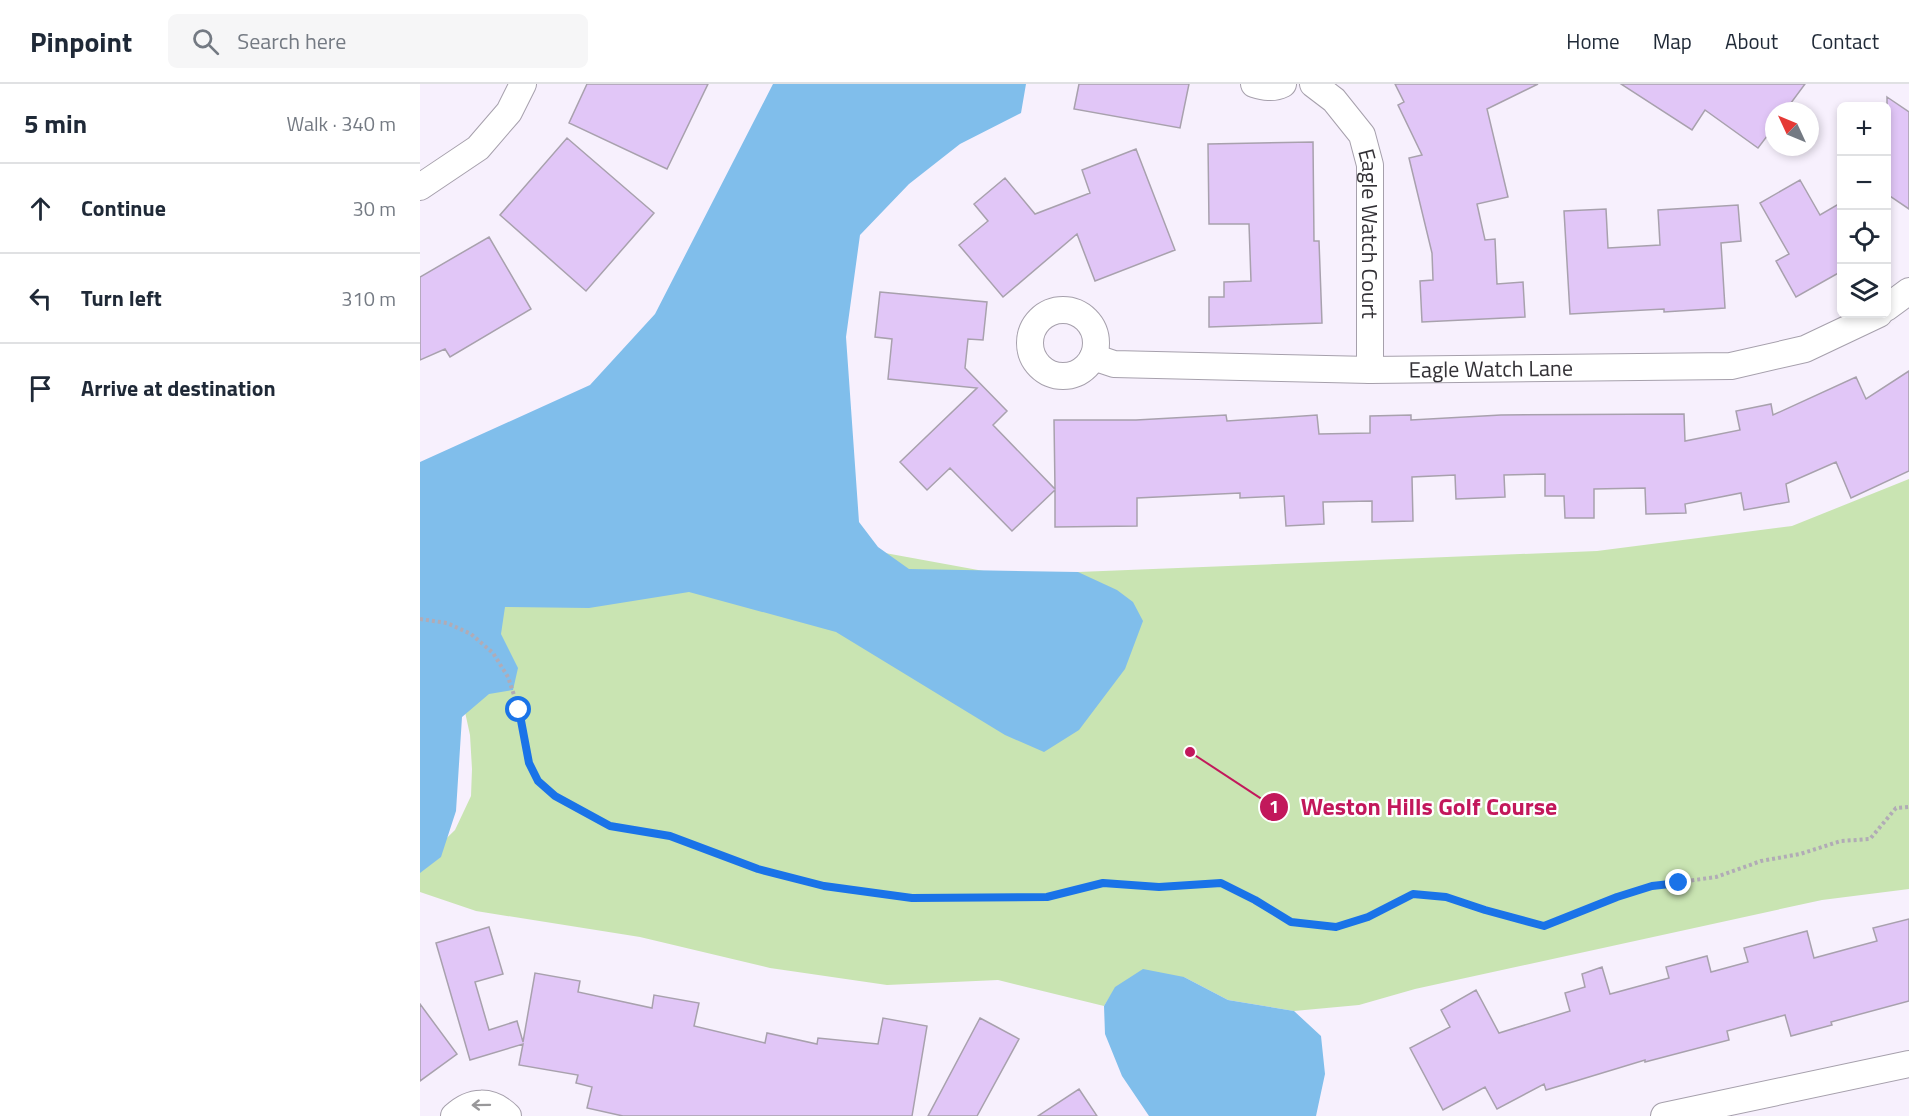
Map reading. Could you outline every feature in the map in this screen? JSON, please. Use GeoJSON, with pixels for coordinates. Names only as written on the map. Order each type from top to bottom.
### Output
{"type":"FeatureCollection","features":[{"type":"Feature","properties":{"kind":"street"},"geometry":{"type":"LineString","coordinates":[[420,187],[478,148],[509,112],[523,84]]}},
{"type":"Feature","properties":{"kind":"street"},"geometry":{"type":"LineString","coordinates":[[1254,84],[1266,88],[1283,84]]}},
{"type":"Feature","properties":{"kind":"street","name":"Eagle Watch Court"},"geometry":{"type":"LineString","coordinates":[[1313,84],[1334,100],[1362,135],[1370,165],[1370,370]]}},
{"type":"Feature","properties":{"kind":"street"},"geometry":{"type":"LineString","coordinates":[[1891,305],[1909,291]]}},
{"type":"Feature","properties":{"kind":"street","name":"Eagle Watch Lane"},"geometry":{"type":"LineString","coordinates":[[1093,357],[1113,364],[1370,370],[1731,366],[1805,349],[1871,318]]}},
{"type":"Feature","properties":{"kind":"street"},"geometry":{"type":"LineString","coordinates":[[1664,1116],[1909,1064]]}},
{"type":"Feature","properties":{"kind":"street"},"geometry":{"type":"LineString","coordinates":[[454,1116],[462,1108],[475,1103],[489,1103],[501,1109],[508,1116]]}},
{"type":"Feature","properties":{"kind":"path"},"geometry":{"type":"LineString","coordinates":[[420,619],[447,623],[471,634],[494,653],[508,677],[519,710],[529,763],[538,781],[555,796],[610,826],[670,836],[758,869],[824,886],[912,898],[1047,897],[1103,883],[1159,887],[1221,883],[1291,922],[1336,927],[1368,917],[1413,894],[1446,897],[1544,926],[1617,897],[1652,886],[1716,877],[1761,861],[1800,854],[1841,842],[1870,839],[1896,808],[1909,807]]}},
{"type":"Feature","properties":{"kind":"green space"},"geometry":{"type":"Polygon","coordinates":[[[420,468],[989,572],[1078,572],[1597,551],[1792,526],[1909,479],[1909,889],[1822,900],[1415,989],[1359,1005],[1294,1011],[1228,1000],[1184,977],[1116,987],[1104,1006],[998,980],[887,985],[770,968],[640,937],[476,911],[420,892],[420,864],[455,830],[471,796],[472,769],[470,735],[420,468]]]}},
{"type":"Feature","properties":{"kind":"water"},"geometry":{"type":"Polygon","coordinates":[[[773,84],[1026,84],[1021,113],[960,144],[909,184],[860,235],[846,337],[859,522],[878,547],[909,569],[1078,572],[1117,590],[1133,602],[1143,621],[1125,669],[1079,730],[1044,752],[1005,735],[836,632],[689,592],[589,608],[505,607],[501,634],[518,668],[513,690],[489,694],[462,717],[456,811],[441,857],[420,873],[420,462],[590,385],[655,314],[773,84]]]}},
{"type":"Feature","properties":{"kind":"water"},"geometry":{"type":"Polygon","coordinates":[[[1143,969],[1184,977],[1228,1000],[1294,1011],[1321,1036],[1325,1074],[1316,1116],[1149,1116],[1122,1076],[1105,1034],[1104,1006],[1115,987],[1143,969]]]}},
{"type":"Feature","properties":{"kind":"building"},"geometry":{"type":"Polygon","coordinates":[[[587,84],[708,84],[667,169],[569,123],[587,84]]]}},
{"type":"Feature","properties":{"kind":"building"},"geometry":{"type":"Polygon","coordinates":[[[1079,84],[1189,84],[1180,128],[1074,109],[1079,84]]]}},
{"type":"Feature","properties":{"kind":"building"},"geometry":{"type":"Polygon","coordinates":[[[1395,84],[1538,84],[1487,109],[1508,197],[1477,204],[1485,240],[1495,239],[1497,284],[1523,282],[1525,317],[1422,322],[1420,281],[1433,280],[1432,253],[1409,158],[1422,155],[1398,105],[1404,102],[1395,84]]]}},
{"type":"Feature","properties":{"kind":"building"},"geometry":{"type":"Polygon","coordinates":[[[1621,84],[1805,84],[1792,102],[1765,102],[1765,139],[1758,148],[1705,110],[1692,130],[1621,84]]]}},
{"type":"Feature","properties":{"kind":"building"},"geometry":{"type":"Polygon","coordinates":[[[1887,97],[1909,112],[1909,209],[1891,197],[1891,102],[1887,102],[1887,97]]]}},
{"type":"Feature","properties":{"kind":"building"},"geometry":{"type":"Polygon","coordinates":[[[567,138],[654,213],[586,291],[500,215],[567,138]]]}},
{"type":"Feature","properties":{"kind":"building"},"geometry":{"type":"Polygon","coordinates":[[[1313,142],[1314,241],[1319,241],[1322,323],[1209,327],[1209,297],[1224,297],[1224,282],[1251,281],[1249,224],[1209,224],[1208,144],[1313,142]]]}},
{"type":"Feature","properties":{"kind":"building"},"geometry":{"type":"Polygon","coordinates":[[[1136,149],[1175,250],[1095,281],[1077,234],[1003,297],[959,245],[988,221],[974,204],[1005,178],[1035,214],[1090,193],[1082,170],[1136,149]]]}},
{"type":"Feature","properties":{"kind":"building"},"geometry":{"type":"Polygon","coordinates":[[[1800,180],[1820,215],[1837,205],[1837,274],[1796,297],[1776,261],[1789,254],[1760,203],[1800,180]]]}},
{"type":"Feature","properties":{"kind":"building"},"geometry":{"type":"Polygon","coordinates":[[[1738,205],[1741,241],[1721,243],[1725,308],[1570,314],[1564,211],[1606,209],[1608,248],[1660,245],[1658,210],[1738,205]]]}},
{"type":"Feature","properties":{"kind":"building"},"geometry":{"type":"Polygon","coordinates":[[[489,237],[531,309],[450,357],[445,349],[420,360],[420,277],[489,237]]]}},
{"type":"Feature","properties":{"kind":"building"},"geometry":{"type":"Polygon","coordinates":[[[880,292],[987,302],[983,340],[968,339],[965,368],[1007,411],[993,425],[1055,489],[1054,420],[1136,420],[1226,415],[1227,421],[1317,415],[1319,434],[1370,433],[1370,416],[1411,415],[1411,420],[1501,415],[1684,414],[1685,441],[1740,430],[1736,411],[1771,404],[1773,415],[1856,377],[1866,399],[1909,371],[1909,471],[1851,498],[1836,462],[1786,484],[1789,502],[1744,510],[1741,493],[1685,504],[1686,513],[1646,514],[1645,488],[1594,489],[1594,518],[1565,518],[1564,496],[1545,496],[1545,474],[1504,475],[1505,497],[1456,499],[1455,475],[1412,477],[1413,521],[1372,522],[1372,501],[1323,502],[1324,524],[1286,526],[1284,496],[1240,498],[1240,493],[1137,498],[1137,526],[1055,527],[1055,490],[1012,531],[950,468],[927,490],[900,462],[977,388],[888,379],[892,339],[875,337],[880,292]]]}},
{"type":"Feature","properties":{"kind":"building"},"geometry":{"type":"Polygon","coordinates":[[[1909,919],[1909,1001],[1831,1022],[1832,1025],[1791,1036],[1785,1015],[1727,1031],[1729,1040],[1645,1062],[1645,1060],[1546,1090],[1544,1084],[1497,1109],[1485,1087],[1443,1110],[1410,1048],[1450,1027],[1441,1010],[1476,990],[1499,1033],[1570,1011],[1565,993],[1585,987],[1582,974],[1602,967],[1610,994],[1669,978],[1666,967],[1707,956],[1711,972],[1748,962],[1744,948],[1807,931],[1814,958],[1877,941],[1873,928],[1909,919]]]}},
{"type":"Feature","properties":{"kind":"building"},"geometry":{"type":"Polygon","coordinates":[[[489,927],[503,974],[475,982],[489,1030],[517,1021],[523,1042],[535,973],[580,981],[578,992],[652,1008],[654,995],[699,1003],[694,1026],[765,1043],[767,1033],[817,1044],[818,1038],[878,1044],[883,1018],[927,1026],[912,1116],[623,1116],[587,1108],[592,1087],[576,1083],[578,1075],[519,1065],[523,1044],[470,1060],[436,943],[489,927]]]}},
{"type":"Feature","properties":{"kind":"building"},"geometry":{"type":"Polygon","coordinates":[[[420,1004],[457,1054],[420,1081],[420,1004]]]}},
{"type":"Feature","properties":{"kind":"building"},"geometry":{"type":"Polygon","coordinates":[[[980,1018],[1019,1039],[977,1116],[928,1116],[980,1018]]]}},
{"type":"Feature","properties":{"kind":"building"},"geometry":{"type":"Polygon","coordinates":[[[1079,1089],[1097,1116],[1038,1116],[1079,1089]]]}},
{"type":"Feature","properties":{"kind":"place","name":"Weston Hills Golf Course"},"geometry":{"type":"Point","coordinates":[1190,752]}},
{"type":"Feature","properties":{"kind":"route"},"geometry":{"type":"LineString","coordinates":[[519,710],[529,763],[538,781],[555,796],[610,826],[670,836],[758,869],[824,886],[912,898],[1047,897],[1103,883],[1159,887],[1221,883],[1291,922],[1336,927],[1368,917],[1413,894],[1446,897],[1544,926],[1617,897],[1652,886],[1679,883]]}}]}
